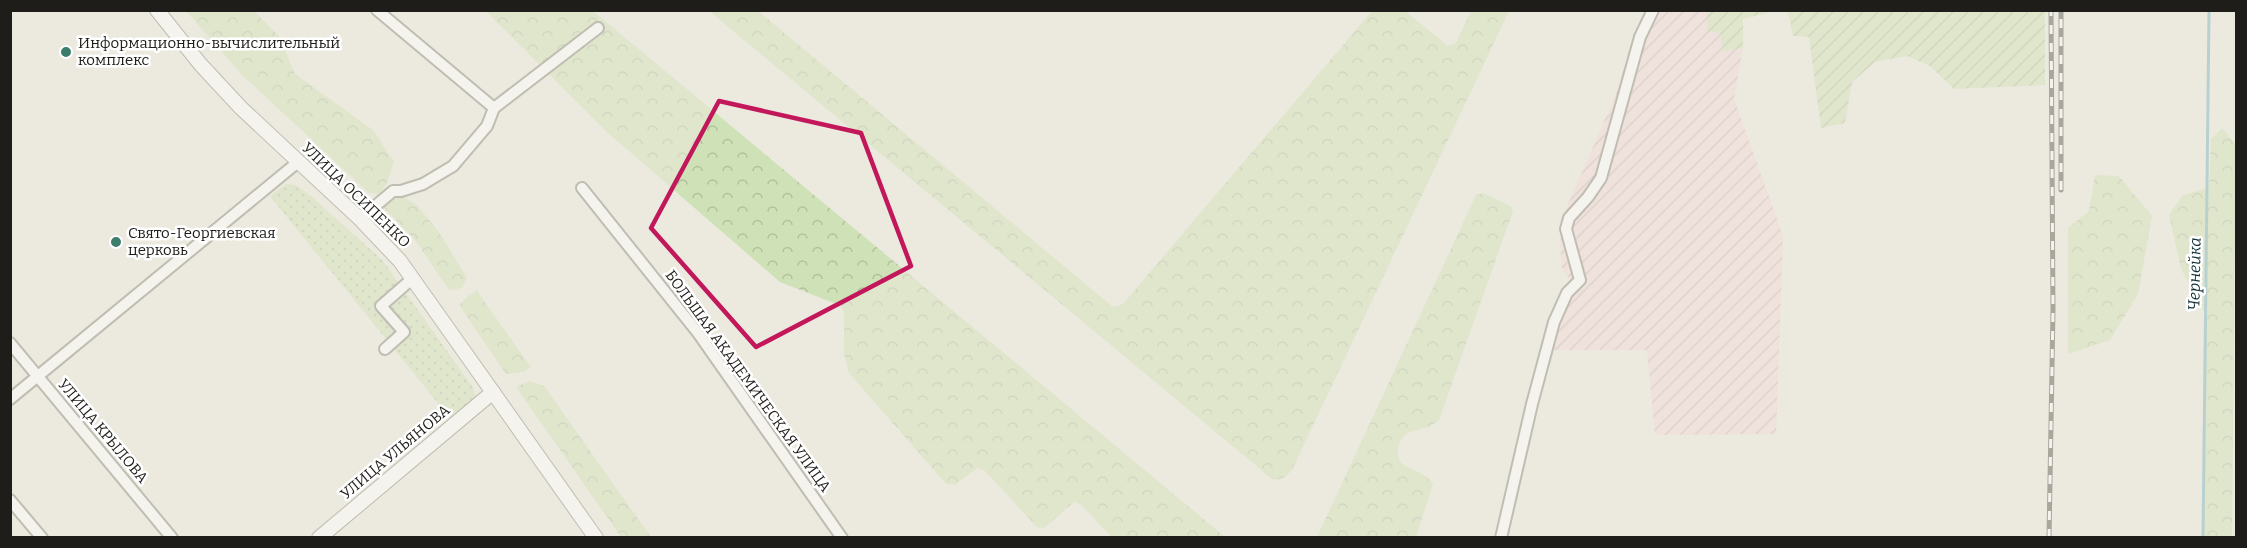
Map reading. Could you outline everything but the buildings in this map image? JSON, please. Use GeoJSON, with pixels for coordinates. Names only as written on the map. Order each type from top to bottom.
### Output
{"type":"FeatureCollection","features":[{"type":"Feature","properties":{"kind":"main road","name":"УЛИЦА ОСИПЕНКО"},"geometry":{"type":"LineString","coordinates":[[157,10],[219,85],[389,248],[413,278],[596,537]]}},
{"type":"Feature","properties":{"kind":"main road","name":"УЛИЦА УЛЬЯНОВА"},"geometry":{"type":"LineString","coordinates":[[319,537],[493,392]]}},
{"type":"Feature","properties":{"kind":"street"},"geometry":{"type":"LineString","coordinates":[[376,10],[494,108]]}},
{"type":"Feature","properties":{"kind":"street"},"geometry":{"type":"LineString","coordinates":[[1501,537],[1554,322],[1567,293],[1580,280],[1566,229],[1569,218],[1601,178],[1640,37],[1653,10]]}},
{"type":"Feature","properties":{"kind":"street"},"geometry":{"type":"LineString","coordinates":[[360,219],[393,190],[401,191],[423,184],[453,166],[487,126],[494,108],[598,28]]}},
{"type":"Feature","properties":{"kind":"street"},"geometry":{"type":"LineString","coordinates":[[10,399],[298,162]]}},
{"type":"Feature","properties":{"kind":"street","name":"БОЛЬШАЯ АКАДЕМИЧЕСКАЯ УЛИЦА"},"geometry":{"type":"LineString","coordinates":[[582,188],[698,333],[842,537]]}},
{"type":"Feature","properties":{"kind":"street"},"geometry":{"type":"LineString","coordinates":[[385,349],[404,332],[381,306],[413,278]]}},
{"type":"Feature","properties":{"kind":"street","name":"УЛИЦА КРЫЛОВА"},"geometry":{"type":"LineString","coordinates":[[10,343],[172,537]]}},
{"type":"Feature","properties":{"kind":"street"},"geometry":{"type":"LineString","coordinates":[[10,500],[42,537]]}},
{"type":"Feature","properties":{"kind":"highlighted area"},"geometry":{"type":"Polygon","coordinates":[[[719,101],[861,133],[911,266],[756,347],[651,228],[719,101]]]}},
{"type":"Feature","properties":{"kind":"shaded area"},"geometry":{"type":"Polygon","coordinates":[[[1646,11],[1707,11],[1707,30],[1720,32],[1723,51],[1743,48],[1734,99],[1783,236],[1776,434],[1655,435],[1647,350],[1547,350],[1574,286],[1562,268],[1560,246],[1562,218],[1616,94],[1633,37],[1646,11]]]}},
{"type":"Feature","properties":{"kind":"green space"},"geometry":{"type":"Polygon","coordinates":[[[1707,10],[1774,11],[1743,19],[1743,48],[1723,51],[1720,33],[1707,31],[1707,10]]]}},
{"type":"Feature","properties":{"kind":"green space"},"geometry":{"type":"Polygon","coordinates":[[[186,11],[254,11],[279,36],[295,74],[373,130],[394,162],[386,185],[379,194],[369,193],[241,74],[186,11]]]}},
{"type":"Feature","properties":{"kind":"green space"},"geometry":{"type":"Polygon","coordinates":[[[486,11],[593,11],[1225,537],[1112,537],[1080,504],[1074,502],[1044,528],[1037,527],[984,470],[977,468],[955,485],[946,484],[849,373],[844,354],[844,311],[839,305],[780,282],[608,133],[486,11]]]}},
{"type":"Feature","properties":{"kind":"green space"},"geometry":{"type":"Polygon","coordinates":[[[709,11],[758,11],[1113,307],[1122,305],[1372,11],[1405,11],[1448,46],[1456,43],[1471,11],[1509,11],[1292,470],[1283,478],[1272,479],[709,11]]]}},
{"type":"Feature","properties":{"kind":"green space"},"geometry":{"type":"Polygon","coordinates":[[[1788,11],[2045,11],[2045,85],[1954,89],[1930,66],[1907,56],[1875,62],[1852,82],[1845,123],[1821,128],[1809,37],[1793,36],[1788,11]]]}},
{"type":"Feature","properties":{"kind":"green space"},"geometry":{"type":"Polygon","coordinates":[[[2222,128],[2236,145],[2232,537],[2203,538],[2204,311],[2181,269],[2169,215],[2182,196],[2209,187],[2211,139],[2222,128]]]}},
{"type":"Feature","properties":{"kind":"green space"},"geometry":{"type":"Polygon","coordinates":[[[2095,175],[2119,176],[2152,216],[2138,294],[2110,340],[2068,354],[2068,228],[2089,211],[2095,175]]]}},
{"type":"Feature","properties":{"kind":"green space"},"geometry":{"type":"Polygon","coordinates":[[[286,184],[296,185],[311,196],[383,261],[474,389],[475,397],[450,418],[270,196],[286,184]]]}},
{"type":"Feature","properties":{"kind":"green space"},"geometry":{"type":"Polygon","coordinates":[[[396,193],[417,205],[441,235],[467,278],[462,288],[449,290],[415,240],[383,207],[396,193]]]}},
{"type":"Feature","properties":{"kind":"green space"},"geometry":{"type":"Polygon","coordinates":[[[1483,193],[1511,206],[1513,211],[1439,420],[1430,426],[1408,433],[1398,447],[1401,462],[1424,475],[1433,484],[1416,537],[1317,537],[1476,195],[1483,193]]]}},
{"type":"Feature","properties":{"kind":"green space"},"geometry":{"type":"Polygon","coordinates":[[[477,291],[531,367],[524,372],[506,374],[459,305],[477,291]]]}},
{"type":"Feature","properties":{"kind":"green space"},"geometry":{"type":"Polygon","coordinates":[[[529,381],[544,386],[651,537],[621,537],[516,387],[529,381]]]}},
{"type":"Feature","properties":{"kind":"waterway","name":"Чернейка"},"geometry":{"type":"LineString","coordinates":[[2203,538],[2209,10]]}},
{"type":"Feature","properties":{"kind":"railway"},"geometry":{"type":"LineString","coordinates":[[2049,538],[2053,310],[2051,10]]}},
{"type":"Feature","properties":{"kind":"railway"},"geometry":{"type":"LineString","coordinates":[[2061,10],[2061,190]]}},
{"type":"Feature","properties":{"kind":"place","name":"Информационно-вычислительный комплекс"},"geometry":{"type":"Point","coordinates":[66,52]}},
{"type":"Feature","properties":{"kind":"place","name":"Свято-Георгиевская церковь"},"geometry":{"type":"Point","coordinates":[116,242]}}]}
